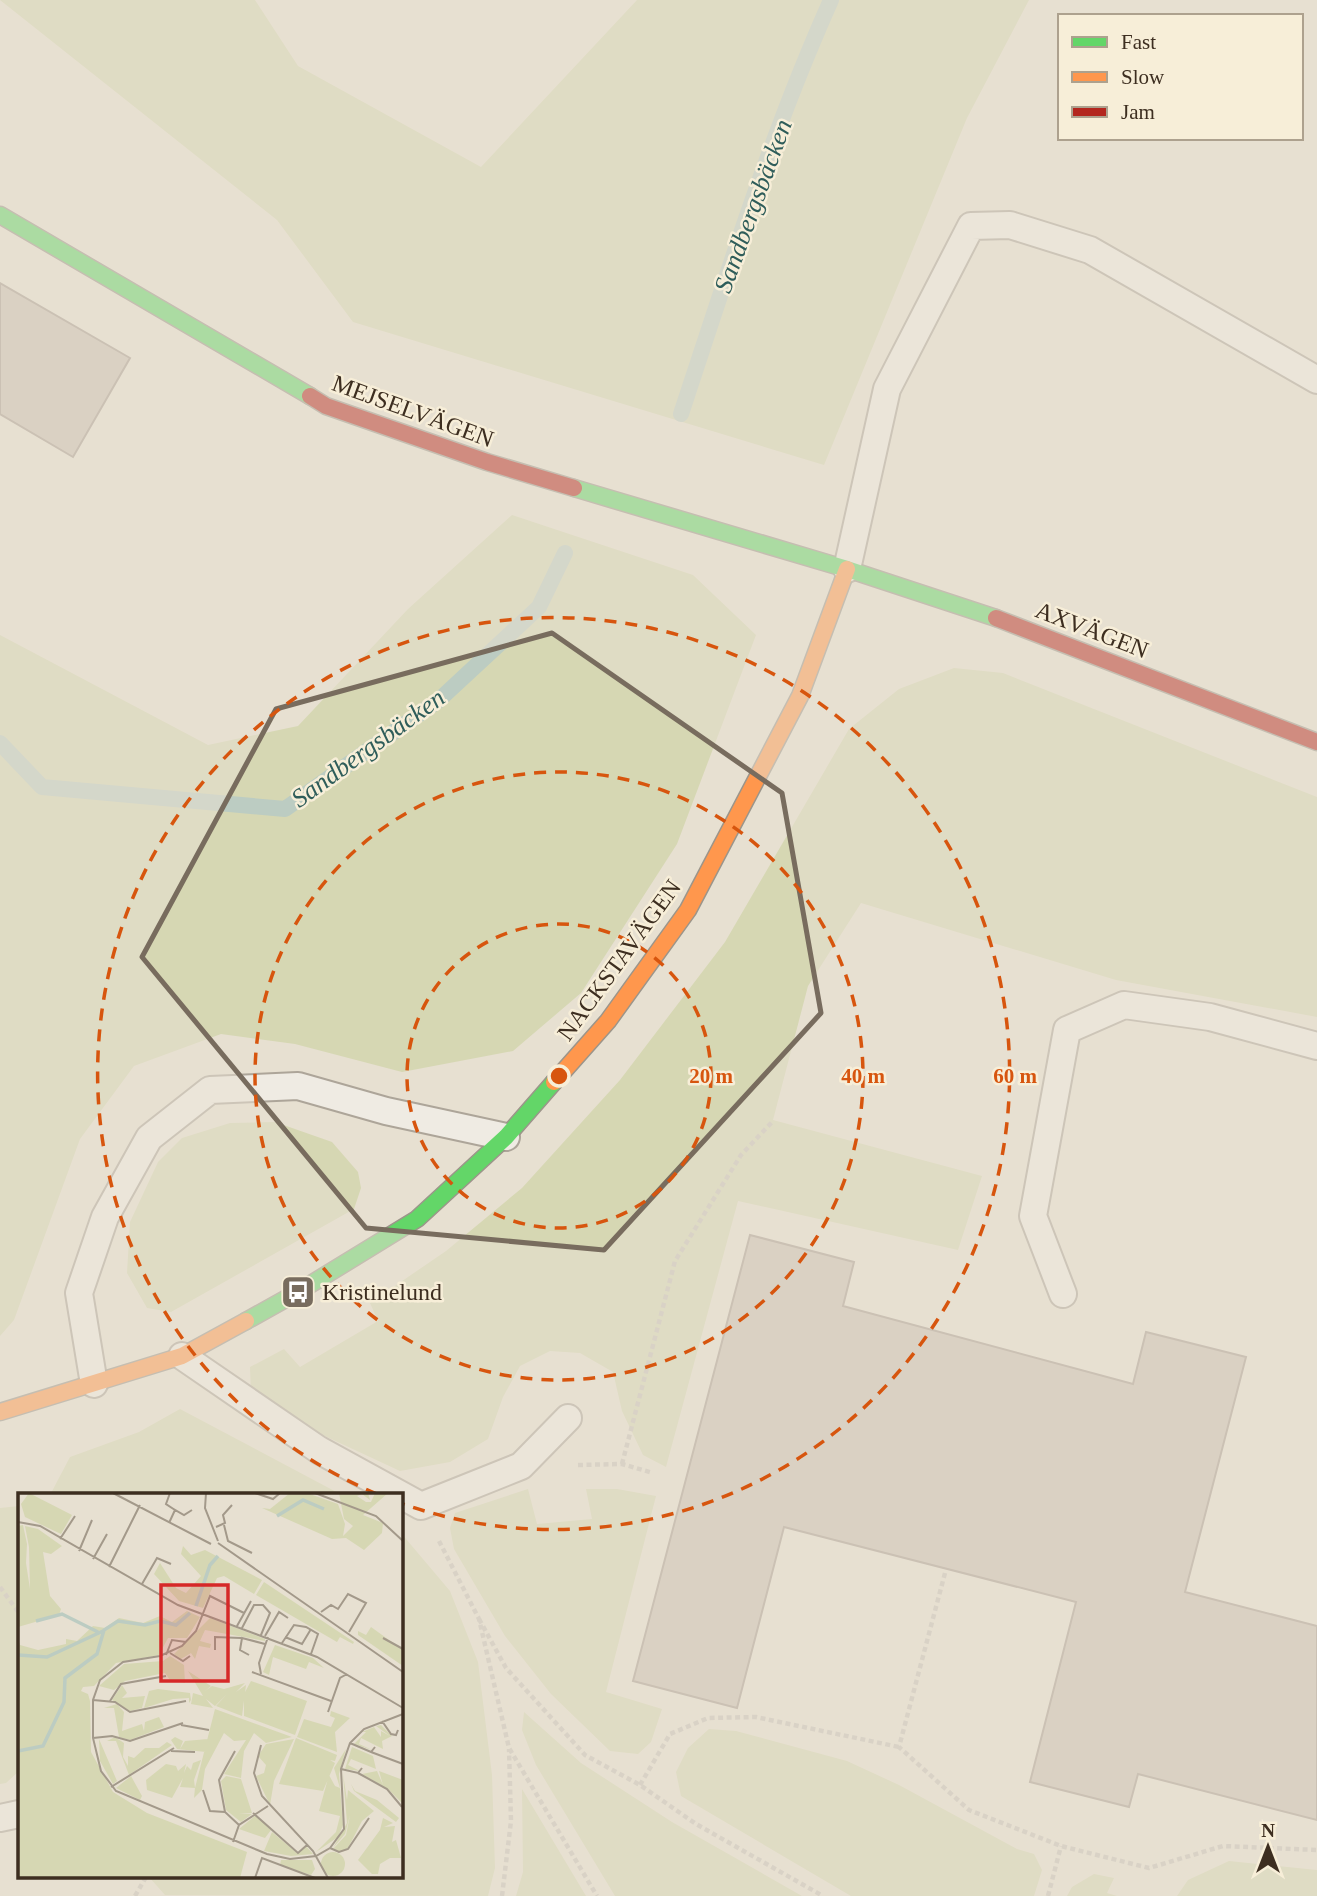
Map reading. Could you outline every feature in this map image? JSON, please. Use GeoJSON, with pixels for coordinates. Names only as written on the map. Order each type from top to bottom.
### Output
{"type":"FeatureCollection","features":[{"type":"Feature","properties":{"kind":"street","name":"MEJSELVÄGEN"},"geometry":{"type":"LineString","coordinates":[[0,215],[326,406],[501,466],[847,569]]}},
{"type":"Feature","properties":{"kind":"street","name":"AXVÄGEN"},"geometry":{"type":"LineString","coordinates":[[847,569],[1014,624],[1317,743]]}},
{"type":"Feature","properties":{"kind":"street","name":"NACKSTAVÄGEN"},"geometry":{"type":"LineString","coordinates":[[0,1412],[182,1356],[298,1292],[417,1219],[506,1137],[608,1021],[688,910],[800,696],[847,569]]}},
{"type":"Feature","properties":{"kind":"lane"},"geometry":{"type":"LineString","coordinates":[[847,569],[887,389],[971,226],[1010,225],[1090,250],[1317,380]]}},
{"type":"Feature","properties":{"kind":"lane"},"geometry":{"type":"LineString","coordinates":[[1063,1294],[1033,1216],[1066,1030],[1124,1004],[1210,1017],[1317,1046]]}},
{"type":"Feature","properties":{"kind":"lane"},"geometry":{"type":"LineString","coordinates":[[94,1384],[79,1293],[105,1217],[149,1139],[210,1090],[298,1086],[386,1111],[506,1137]]}},
{"type":"Feature","properties":{"kind":"lane"},"geometry":{"type":"LineString","coordinates":[[182,1356],[318,1450],[397,1493]]}},
{"type":"Feature","properties":{"kind":"lane"},"geometry":{"type":"LineString","coordinates":[[402,1496],[421,1506],[521,1466],[568,1418]]}},
{"type":"Feature","properties":{"kind":"lane"},"geometry":{"type":"LineString","coordinates":[[0,1818],[18,1814]]}},
{"type":"Feature","properties":{"kind":"path"},"geometry":{"type":"LineString","coordinates":[[622,1464],[675,1261],[741,1156],[773,1121]]}},
{"type":"Feature","properties":{"kind":"path"},"geometry":{"type":"LineString","coordinates":[[521,1466],[622,1464],[653,1473]]}},
{"type":"Feature","properties":{"kind":"path"},"geometry":{"type":"LineString","coordinates":[[421,1506],[506,1668],[585,1755],[640,1784],[696,1824],[823,1896]]}},
{"type":"Feature","properties":{"kind":"path"},"geometry":{"type":"LineString","coordinates":[[899,1747],[945,1573]]}},
{"type":"Feature","properties":{"kind":"path"},"geometry":{"type":"LineString","coordinates":[[0,1587],[18,1612]]}},
{"type":"Feature","properties":{"kind":"path"},"geometry":{"type":"LineString","coordinates":[[480,1619],[509,1748],[511,1821],[502,1896]]}},
{"type":"Feature","properties":{"kind":"path"},"geometry":{"type":"LineString","coordinates":[[640,1784],[670,1734],[708,1718],[757,1717],[899,1747],[969,1810],[1061,1846],[1149,1868],[1223,1846],[1317,1850]]}},
{"type":"Feature","properties":{"kind":"path"},"geometry":{"type":"LineString","coordinates":[[509,1748],[597,1896]]}},
{"type":"Feature","properties":{"kind":"path"},"geometry":{"type":"LineString","coordinates":[[1048,1896],[1061,1846]]}},
{"type":"Feature","properties":{"kind":"path"},"geometry":{"type":"LineString","coordinates":[[135,1896],[145,1878]]}},
{"type":"Feature","properties":{"kind":"highlighted area"},"geometry":{"type":"Polygon","coordinates":[[[552,633],[782,793],[821,1013],[604,1250],[366,1228],[142,957],[276,709],[552,633]]]}},
{"type":"Feature","properties":{"kind":"green space"},"geometry":{"type":"Polygon","coordinates":[[[0,0],[255,0],[298,66],[481,167],[637,0],[1029,0],[967,118],[824,465],[353,322],[277,220],[0,0]]]}},
{"type":"Feature","properties":{"kind":"green space"},"geometry":{"type":"Polygon","coordinates":[[[512,515],[693,575],[756,635],[677,844],[581,993],[513,1051],[402,1072],[295,1044],[221,1034],[134,1066],[80,1139],[14,1320],[0,1336],[0,635],[208,745],[298,726],[408,609],[512,515]]]}},
{"type":"Feature","properties":{"kind":"green space"},"geometry":{"type":"Polygon","coordinates":[[[954,668],[1003,673],[1317,797],[1317,1017],[1116,980],[861,903],[808,986],[773,1120],[982,1176],[958,1250],[738,1201],[666,1467],[643,1455],[622,1411],[613,1372],[580,1353],[550,1351],[520,1366],[503,1397],[488,1439],[450,1462],[400,1471],[284,1417],[251,1394],[250,1367],[284,1349],[300,1367],[378,1321],[370,1303],[446,1251],[522,1188],[620,1080],[725,942],[849,729],[899,689],[954,668]]]}},
{"type":"Feature","properties":{"kind":"green space"},"geometry":{"type":"Polygon","coordinates":[[[275,1122],[332,1142],[358,1172],[361,1188],[354,1209],[171,1312],[147,1308],[127,1273],[130,1222],[158,1162],[182,1138],[230,1123],[275,1122]]]}},
{"type":"Feature","properties":{"kind":"green space"},"geometry":{"type":"Polygon","coordinates":[[[180,1409],[338,1493],[51,1493],[70,1457],[139,1432],[180,1409]]]}},
{"type":"Feature","properties":{"kind":"green space"},"geometry":{"type":"Polygon","coordinates":[[[528,1489],[537,1524],[592,1519],[586,1489],[617,1489],[656,1496],[606,1692],[662,1709],[651,1742],[638,1754],[610,1751],[551,1694],[505,1636],[454,1549],[450,1528],[455,1513],[528,1489]]]}},
{"type":"Feature","properties":{"kind":"green space"},"geometry":{"type":"Polygon","coordinates":[[[18,1506],[18,1772],[6,1783],[0,1784],[0,1508],[18,1506]]]}},
{"type":"Feature","properties":{"kind":"green space"},"geometry":{"type":"Polygon","coordinates":[[[402,1534],[450,1591],[478,1662],[492,1775],[495,1868],[488,1896],[165,1895],[150,1878],[402,1878],[402,1534]]]}},
{"type":"Feature","properties":{"kind":"green space"},"geometry":{"type":"Polygon","coordinates":[[[524,1712],[581,1763],[672,1822],[802,1896],[615,1896],[536,1765],[522,1730],[524,1712]]]}},
{"type":"Feature","properties":{"kind":"green space"},"geometry":{"type":"Polygon","coordinates":[[[709,1729],[736,1731],[847,1761],[899,1785],[1017,1849],[1034,1854],[1042,1870],[1034,1896],[851,1896],[681,1796],[676,1772],[688,1748],[709,1729]]]}},
{"type":"Feature","properties":{"kind":"green space"},"geometry":{"type":"Polygon","coordinates":[[[522,1789],[586,1896],[516,1896],[523,1872],[522,1789]]]}},
{"type":"Feature","properties":{"kind":"green space"},"geometry":{"type":"Polygon","coordinates":[[[1229,1861],[1317,1870],[1317,1896],[1177,1896],[1188,1880],[1229,1861]]]}},
{"type":"Feature","properties":{"kind":"green space"},"geometry":{"type":"Polygon","coordinates":[[[1094,1874],[1114,1878],[1107,1893],[1117,1896],[1067,1896],[1072,1887],[1094,1874]]]}},
{"type":"Feature","properties":{"kind":"building"},"geometry":{"type":"Polygon","coordinates":[[[0,283],[130,358],[73,457],[0,414],[0,283]]]}},
{"type":"Feature","properties":{"kind":"building"},"geometry":{"type":"Polygon","coordinates":[[[750,1235],[854,1262],[843,1306],[1133,1384],[1146,1332],[1246,1357],[1185,1592],[1317,1626],[1317,1820],[1138,1774],[1129,1807],[1030,1782],[1076,1602],[784,1527],[737,1708],[633,1681],[750,1235]]]}},
{"type":"Feature","properties":{"kind":"waterway","name":"Sandbergsbäcken"},"geometry":{"type":"LineString","coordinates":[[681,414],[769,153],[831,0]]}},
{"type":"Feature","properties":{"kind":"waterway","name":"Sandbergsbäcken"},"geometry":{"type":"LineString","coordinates":[[0,743],[42,787],[285,809],[439,700],[539,607],[565,553]]}},
{"type":"Feature","properties":{"kind":"traffic: fast"},"geometry":{"type":"LineString","coordinates":[[0,215],[310,396]]}},
{"type":"Feature","properties":{"kind":"traffic: fast"},"geometry":{"type":"LineString","coordinates":[[574,488],[847,569],[996,618]]}},
{"type":"Feature","properties":{"kind":"traffic: fast"},"geometry":{"type":"LineString","coordinates":[[246,1321],[417,1219],[506,1137],[554,1082]]}},
{"type":"Feature","properties":{"kind":"traffic: slow"},"geometry":{"type":"LineString","coordinates":[[554,1082],[608,1021],[688,910],[800,696],[847,569]]}},
{"type":"Feature","properties":{"kind":"traffic: slow"},"geometry":{"type":"LineString","coordinates":[[0,1412],[182,1356],[246,1321]]}},
{"type":"Feature","properties":{"kind":"traffic: jam"},"geometry":{"type":"LineString","coordinates":[[310,396],[326,406],[487,462],[574,488]]}},
{"type":"Feature","properties":{"kind":"traffic: jam"},"geometry":{"type":"LineString","coordinates":[[996,618],[1317,742]]}},
{"type":"Feature","properties":{"kind":"place","name":"Kristinelund"},"geometry":{"type":"Point","coordinates":[298,1292]}}]}
